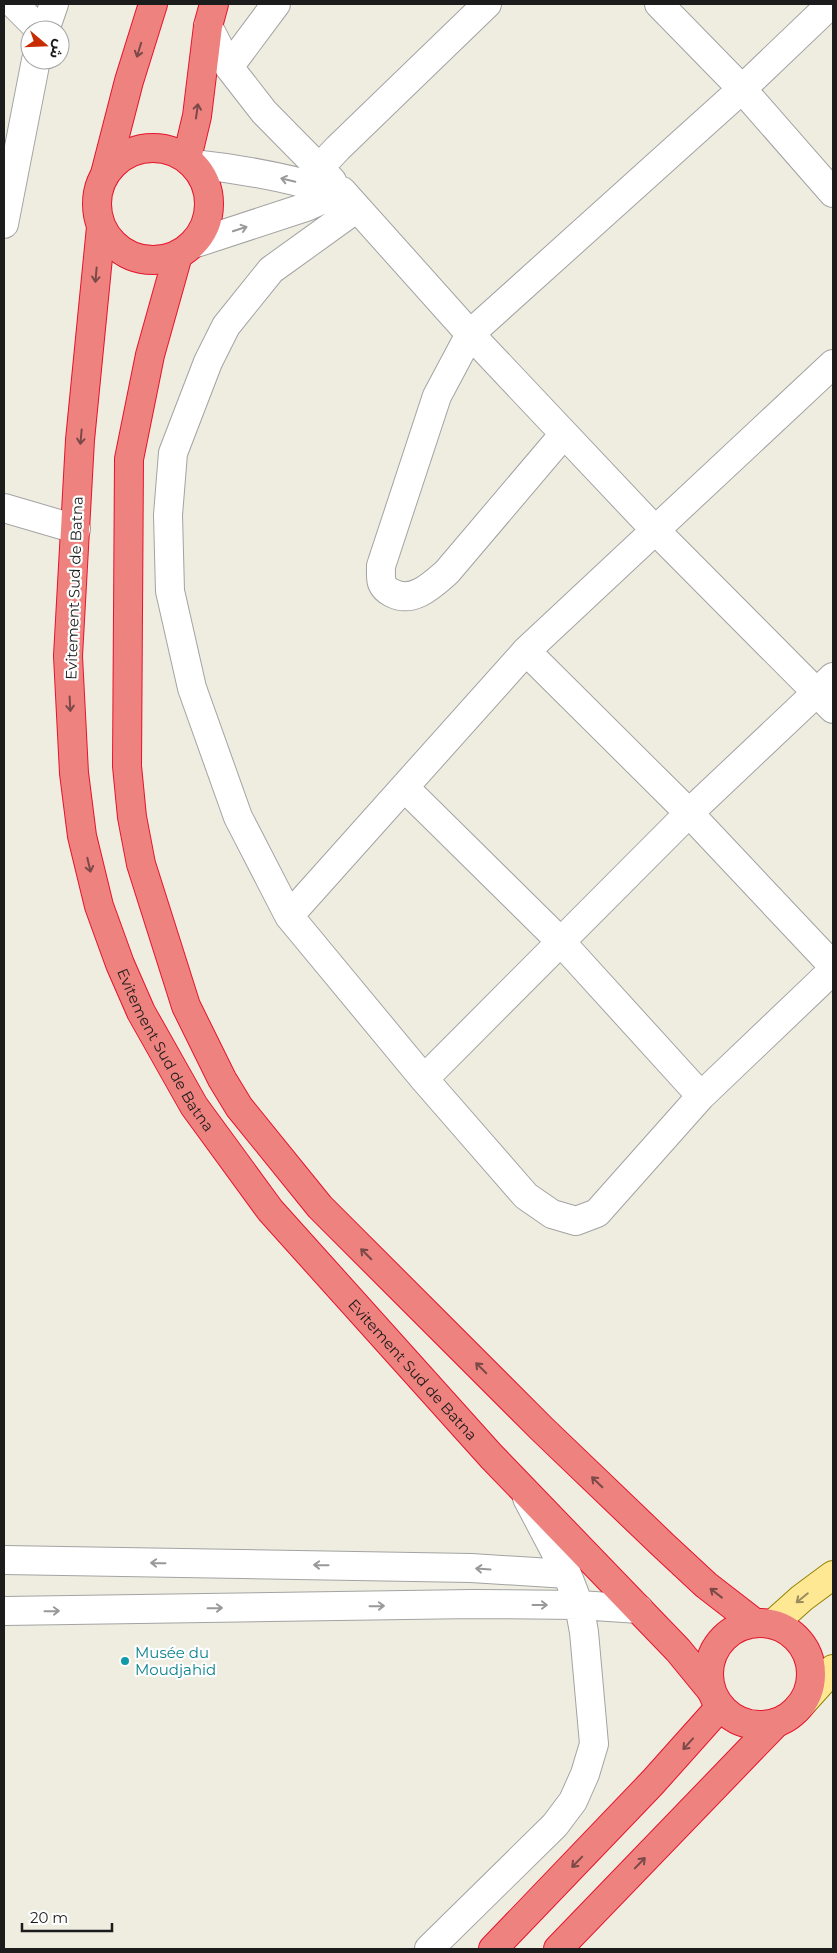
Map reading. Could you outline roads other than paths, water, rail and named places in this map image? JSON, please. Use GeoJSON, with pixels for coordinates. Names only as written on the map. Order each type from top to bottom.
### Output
{"type":"FeatureCollection","features":[{"type":"Feature","properties":{"kind":"highway"},"geometry":{"type":"LineString","coordinates":[[105,174],[129,81],[153,4]]}},
{"type":"Feature","properties":{"kind":"highway"},"geometry":{"type":"LineString","coordinates":[[190,161],[211,15]]}},
{"type":"Feature","properties":{"kind":"highway"},"geometry":{"type":"LineString","coordinates":[[186,250],[160,260],[142,260],[125,254],[110,242],[101,227],[96,209],[97,190],[105,174],[117,159],[133,150],[152,147],[170,150],[190,161],[204,178],[208,195],[209,213],[203,229],[186,250],[150,355],[129,459],[127,766],[132,818],[141,864],[186,1006],[222,1079],[239,1107],[320,1207],[542,1429],[662,1545],[706,1585],[764,1623],[789,1632],[801,1644],[809,1659],[811,1677],[807,1694],[558,1949]]}},
{"type":"Feature","properties":{"kind":"highway","name":"Evitement Sud de Batna"},"geometry":{"type":"LineString","coordinates":[[101,227],[80,440],[68,656],[74,773],[81,827],[99,906],[120,964],[141,1012],[194,1106],[270,1210],[520,1486],[678,1650],[715,1698]]}},
{"type":"Feature","properties":{"kind":"highway"},"geometry":{"type":"LineString","coordinates":[[764,1623],[737,1628],[722,1638],[712,1654],[708,1671],[715,1698],[736,1720],[756,1726],[786,1716]]}},
{"type":"Feature","properties":{"kind":"highway"},"geometry":{"type":"LineString","coordinates":[[493,1949],[653,1782],[715,1698]]}},
{"type":"Feature","properties":{"kind":"main road"},"geometry":{"type":"LineString","coordinates":[[764,1623],[833,1575]]}},
{"type":"Feature","properties":{"kind":"main road"},"geometry":{"type":"LineString","coordinates":[[786,1716],[833,1668]]}},
{"type":"Feature","properties":{"kind":"street"},"geometry":{"type":"LineString","coordinates":[[14,4],[30,20]]}},
{"type":"Feature","properties":{"kind":"street"},"geometry":{"type":"LineString","coordinates":[[48,20],[54,4]]}},
{"type":"Feature","properties":{"kind":"street"},"geometry":{"type":"LineString","coordinates":[[229,67],[276,4]]}},
{"type":"Feature","properties":{"kind":"street"},"geometry":{"type":"LineString","coordinates":[[319,168],[487,4]]}},
{"type":"Feature","properties":{"kind":"street"},"geometry":{"type":"LineString","coordinates":[[659,4],[742,89],[833,193]]}},
{"type":"Feature","properties":{"kind":"street"},"geometry":{"type":"LineString","coordinates":[[564,434],[447,572],[436,582],[408,598],[396,595],[385,589],[381,582],[381,566],[437,396],[470,334],[742,89],[831,4]]}},
{"type":"Feature","properties":{"kind":"street"},"geometry":{"type":"LineString","coordinates":[[211,15],[229,67],[264,112],[319,168],[470,334],[654,530],[828,692],[689,813],[424,1079]]}},
{"type":"Feature","properties":{"kind":"street"},"geometry":{"type":"LineString","coordinates":[[4,224],[34,70]]}},
{"type":"Feature","properties":{"kind":"street"},"geometry":{"type":"LineString","coordinates":[[190,161],[240,169],[312,185],[344,197]]}},
{"type":"Feature","properties":{"kind":"street"},"geometry":{"type":"LineString","coordinates":[[186,250],[306,207],[344,197]]}},
{"type":"Feature","properties":{"kind":"street"},"geometry":{"type":"LineString","coordinates":[[344,197],[271,270],[231,319],[208,362],[173,453],[168,515],[170,591],[192,688],[238,817],[289,916],[424,1079],[526,1196],[552,1214],[576,1221],[597,1213],[701,1096],[833,968],[689,813],[526,651]]}},
{"type":"Feature","properties":{"kind":"street"},"geometry":{"type":"LineString","coordinates":[[289,916],[526,651],[833,364]]}},
{"type":"Feature","properties":{"kind":"street"},"geometry":{"type":"LineString","coordinates":[[4,508],[76,529]]}},
{"type":"Feature","properties":{"kind":"street"},"geometry":{"type":"LineString","coordinates":[[405,788],[561,942],[701,1096]]}},
{"type":"Feature","properties":{"kind":"street"},"geometry":{"type":"LineString","coordinates":[[429,1949],[555,1825],[573,1801],[585,1774],[594,1744],[584,1632],[579,1605],[567,1574],[520,1486]]}},
{"type":"Feature","properties":{"kind":"street"},"geometry":{"type":"LineString","coordinates":[[4,1560],[471,1568],[567,1574]]}},
{"type":"Feature","properties":{"kind":"street"},"geometry":{"type":"LineString","coordinates":[[4,1611],[473,1604],[579,1605],[639,1610]]}},
{"type":"Feature","properties":{"kind":"place","name":"Musée du Moudjahid"},"geometry":{"type":"Point","coordinates":[125,1661]}}]}
